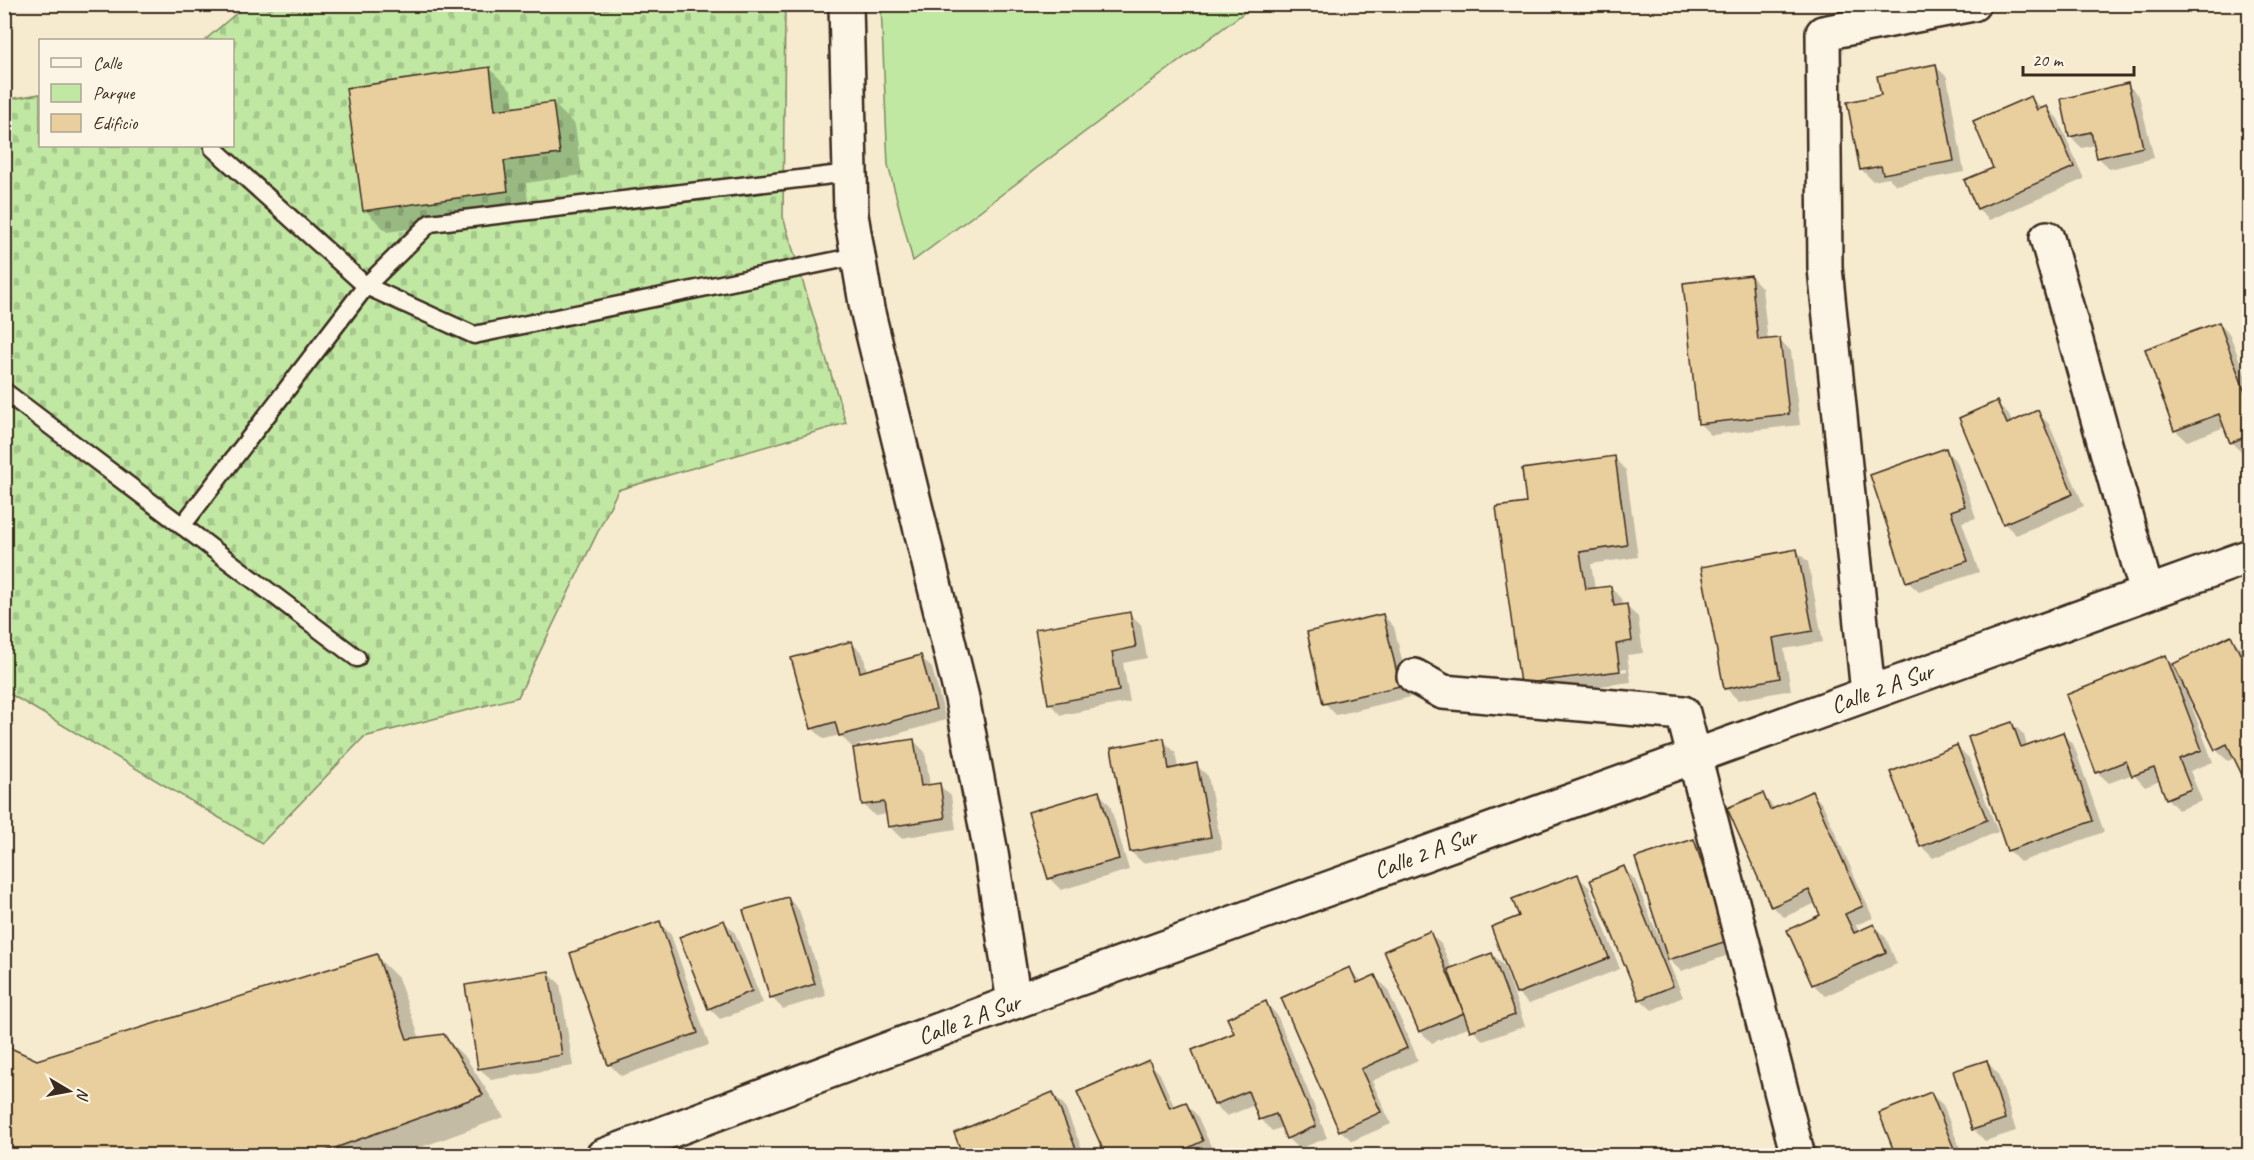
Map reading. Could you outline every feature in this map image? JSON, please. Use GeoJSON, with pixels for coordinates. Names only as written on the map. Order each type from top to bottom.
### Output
{"type":"FeatureCollection","features":[{"type":"Feature","properties":{"kind":"street"},"geometry":{"type":"LineString","coordinates":[[846,4],[849,173],[857,256],[867,309],[962,698],[991,854],[1014,1002]]}},
{"type":"Feature","properties":{"kind":"street"},"geometry":{"type":"LineString","coordinates":[[1868,693],[1825,268],[1823,33],[1973,4]]}},
{"type":"Feature","properties":{"kind":"street"},"geometry":{"type":"LineString","coordinates":[[2047,238],[2147,593]]}},
{"type":"Feature","properties":{"kind":"street","name":"Calle 2 A Sur"},"geometry":{"type":"LineString","coordinates":[[603,1155],[1014,1002],[2250,556]]}},
{"type":"Feature","properties":{"kind":"street"},"geometry":{"type":"LineString","coordinates":[[1414,676],[1443,692],[1683,713],[1798,1155]]}},
{"type":"Feature","properties":{"kind":"lane"},"geometry":{"type":"LineString","coordinates":[[213,148],[366,286],[474,335],[857,256]]}},
{"type":"Feature","properties":{"kind":"lane"},"geometry":{"type":"LineString","coordinates":[[182,526],[366,286],[430,223],[849,173]]}},
{"type":"Feature","properties":{"kind":"lane"},"geometry":{"type":"LineString","coordinates":[[4,391],[357,658]]}},
{"type":"Feature","properties":{"kind":"green space"},"geometry":{"type":"Polygon","coordinates":[[[881,4],[1254,5],[913,261],[888,165],[881,4]]]}},
{"type":"Feature","properties":{"kind":"green space"},"geometry":{"type":"Polygon","coordinates":[[[246,5],[785,5],[783,217],[846,423],[618,490],[518,697],[364,737],[262,843],[5,691],[5,100],[39,94],[39,147],[234,147],[234,39],[206,39],[246,5]]]}},
{"type":"Feature","properties":{"kind":"building"},"geometry":{"type":"Polygon","coordinates":[[[1936,64],[1954,161],[1883,174],[1881,166],[1860,170],[1847,102],[1881,95],[1877,76],[1936,64]]]}},
{"type":"Feature","properties":{"kind":"building"},"geometry":{"type":"Polygon","coordinates":[[[490,67],[495,110],[553,102],[560,154],[504,161],[508,191],[363,211],[346,88],[490,67]]]}},
{"type":"Feature","properties":{"kind":"building"},"geometry":{"type":"Polygon","coordinates":[[[2128,83],[2143,147],[2097,158],[2091,132],[2069,137],[2061,99],[2128,83]]]}},
{"type":"Feature","properties":{"kind":"building"},"geometry":{"type":"Polygon","coordinates":[[[2031,96],[2037,110],[2047,106],[2074,167],[1977,209],[1964,180],[1993,168],[1973,121],[2031,96]]]}},
{"type":"Feature","properties":{"kind":"building"},"geometry":{"type":"Polygon","coordinates":[[[1751,275],[1758,340],[1780,338],[1789,414],[1698,424],[1683,283],[1751,275]]]}},
{"type":"Feature","properties":{"kind":"building"},"geometry":{"type":"Polygon","coordinates":[[[2219,322],[2250,405],[2250,435],[2230,443],[2219,414],[2174,431],[2145,349],[2219,322]]]}},
{"type":"Feature","properties":{"kind":"building"},"geometry":{"type":"Polygon","coordinates":[[[1997,401],[2007,424],[2038,410],[2073,494],[2003,524],[1959,418],[1997,401]]]}},
{"type":"Feature","properties":{"kind":"building"},"geometry":{"type":"Polygon","coordinates":[[[1946,448],[1965,506],[1951,511],[1968,561],[1906,582],[1870,475],[1946,448]]]}},
{"type":"Feature","properties":{"kind":"building"},"geometry":{"type":"Polygon","coordinates":[[[1615,456],[1627,545],[1580,552],[1586,589],[1611,586],[1614,606],[1627,604],[1632,641],[1616,644],[1620,671],[1520,684],[1496,507],[1526,503],[1522,469],[1615,456]]]}},
{"type":"Feature","properties":{"kind":"building"},"geometry":{"type":"Polygon","coordinates":[[[1797,549],[1813,631],[1773,638],[1780,678],[1724,689],[1701,567],[1797,549]]]}},
{"type":"Feature","properties":{"kind":"building"},"geometry":{"type":"Polygon","coordinates":[[[1130,612],[1136,647],[1112,652],[1119,691],[1048,704],[1035,629],[1130,612]]]}},
{"type":"Feature","properties":{"kind":"building"},"geometry":{"type":"Polygon","coordinates":[[[1383,614],[1400,686],[1323,704],[1307,632],[1383,614]]]}},
{"type":"Feature","properties":{"kind":"building"},"geometry":{"type":"Polygon","coordinates":[[[2231,635],[2240,654],[2250,649],[2250,791],[2227,744],[2215,750],[2173,664],[2231,635]]]}},
{"type":"Feature","properties":{"kind":"building"},"geometry":{"type":"Polygon","coordinates":[[[852,641],[860,672],[921,655],[936,709],[839,736],[835,722],[811,729],[791,658],[852,641]]]}},
{"type":"Feature","properties":{"kind":"building"},"geometry":{"type":"Polygon","coordinates":[[[2166,655],[2202,750],[2179,759],[2191,789],[2166,799],[2154,768],[2132,776],[2126,761],[2096,773],[2066,695],[2166,655]]]}},
{"type":"Feature","properties":{"kind":"building"},"geometry":{"type":"Polygon","coordinates":[[[2012,722],[2021,747],[2063,732],[2093,821],[2007,851],[1968,737],[2012,722]]]}},
{"type":"Feature","properties":{"kind":"building"},"geometry":{"type":"Polygon","coordinates":[[[1164,738],[1169,769],[1197,763],[1211,837],[1130,852],[1111,748],[1164,738]]]}},
{"type":"Feature","properties":{"kind":"building"},"geometry":{"type":"Polygon","coordinates":[[[914,739],[921,786],[940,783],[945,818],[888,827],[884,802],[862,805],[853,748],[914,739]]]}},
{"type":"Feature","properties":{"kind":"building"},"geometry":{"type":"Polygon","coordinates":[[[1957,745],[1987,820],[1920,847],[1890,772],[1957,745]]]}},
{"type":"Feature","properties":{"kind":"building"},"geometry":{"type":"Polygon","coordinates":[[[1099,791],[1119,859],[1048,879],[1028,812],[1099,791]]]}},
{"type":"Feature","properties":{"kind":"building"},"geometry":{"type":"Polygon","coordinates":[[[1812,791],[1863,906],[1845,914],[1854,933],[1874,924],[1886,952],[1812,985],[1787,930],[1820,915],[1809,890],[1771,907],[1727,808],[1763,793],[1770,810],[1812,791]]]}},
{"type":"Feature","properties":{"kind":"building"},"geometry":{"type":"Polygon","coordinates":[[[1694,839],[1727,941],[1668,960],[1635,858],[1694,839]]]}},
{"type":"Feature","properties":{"kind":"building"},"geometry":{"type":"Polygon","coordinates":[[[1624,866],[1673,986],[1639,1000],[1590,880],[1624,866]]]}},
{"type":"Feature","properties":{"kind":"building"},"geometry":{"type":"Polygon","coordinates":[[[1578,874],[1609,958],[1516,994],[1491,927],[1519,916],[1512,899],[1578,874]]]}},
{"type":"Feature","properties":{"kind":"building"},"geometry":{"type":"Polygon","coordinates":[[[788,897],[815,984],[770,998],[743,910],[788,897]]]}},
{"type":"Feature","properties":{"kind":"building"},"geometry":{"type":"Polygon","coordinates":[[[724,920],[752,991],[708,1009],[679,937],[724,920]]]}},
{"type":"Feature","properties":{"kind":"building"},"geometry":{"type":"Polygon","coordinates":[[[660,921],[698,1033],[608,1065],[570,953],[660,921]]]}},
{"type":"Feature","properties":{"kind":"building"},"geometry":{"type":"Polygon","coordinates":[[[1430,931],[1464,1013],[1419,1032],[1384,951],[1430,931]]]}},
{"type":"Feature","properties":{"kind":"building"},"geometry":{"type":"Polygon","coordinates":[[[1492,953],[1515,1015],[1470,1031],[1448,969],[1492,953]]]}},
{"type":"Feature","properties":{"kind":"building"},"geometry":{"type":"Polygon","coordinates":[[[377,954],[407,1039],[444,1034],[483,1095],[321,1153],[322,1156],[4,1156],[4,1045],[37,1060],[377,954]]]}},
{"type":"Feature","properties":{"kind":"building"},"geometry":{"type":"Polygon","coordinates":[[[1350,967],[1357,983],[1375,975],[1407,1048],[1361,1069],[1381,1112],[1339,1131],[1281,998],[1350,967]]]}},
{"type":"Feature","properties":{"kind":"building"},"geometry":{"type":"Polygon","coordinates":[[[549,971],[562,1055],[478,1069],[465,985],[549,971]]]}},
{"type":"Feature","properties":{"kind":"building"},"geometry":{"type":"Polygon","coordinates":[[[1266,1001],[1316,1126],[1286,1139],[1276,1114],[1259,1120],[1248,1091],[1214,1105],[1192,1050],[1234,1033],[1227,1018],[1266,1001]]]}},
{"type":"Feature","properties":{"kind":"building"},"geometry":{"type":"Polygon","coordinates":[[[1149,1060],[1170,1108],[1186,1102],[1203,1141],[1171,1156],[1106,1156],[1077,1092],[1149,1060]]]}},
{"type":"Feature","properties":{"kind":"building"},"geometry":{"type":"Polygon","coordinates":[[[1987,1060],[2005,1119],[1972,1130],[1953,1071],[1987,1060]]]}},
{"type":"Feature","properties":{"kind":"building"},"geometry":{"type":"Polygon","coordinates":[[[1053,1092],[1079,1156],[963,1156],[954,1133],[1053,1092]]]}},
{"type":"Feature","properties":{"kind":"building"},"geometry":{"type":"Polygon","coordinates":[[[1931,1092],[1957,1156],[1891,1156],[1895,1154],[1879,1113],[1931,1092]]]}}]}
